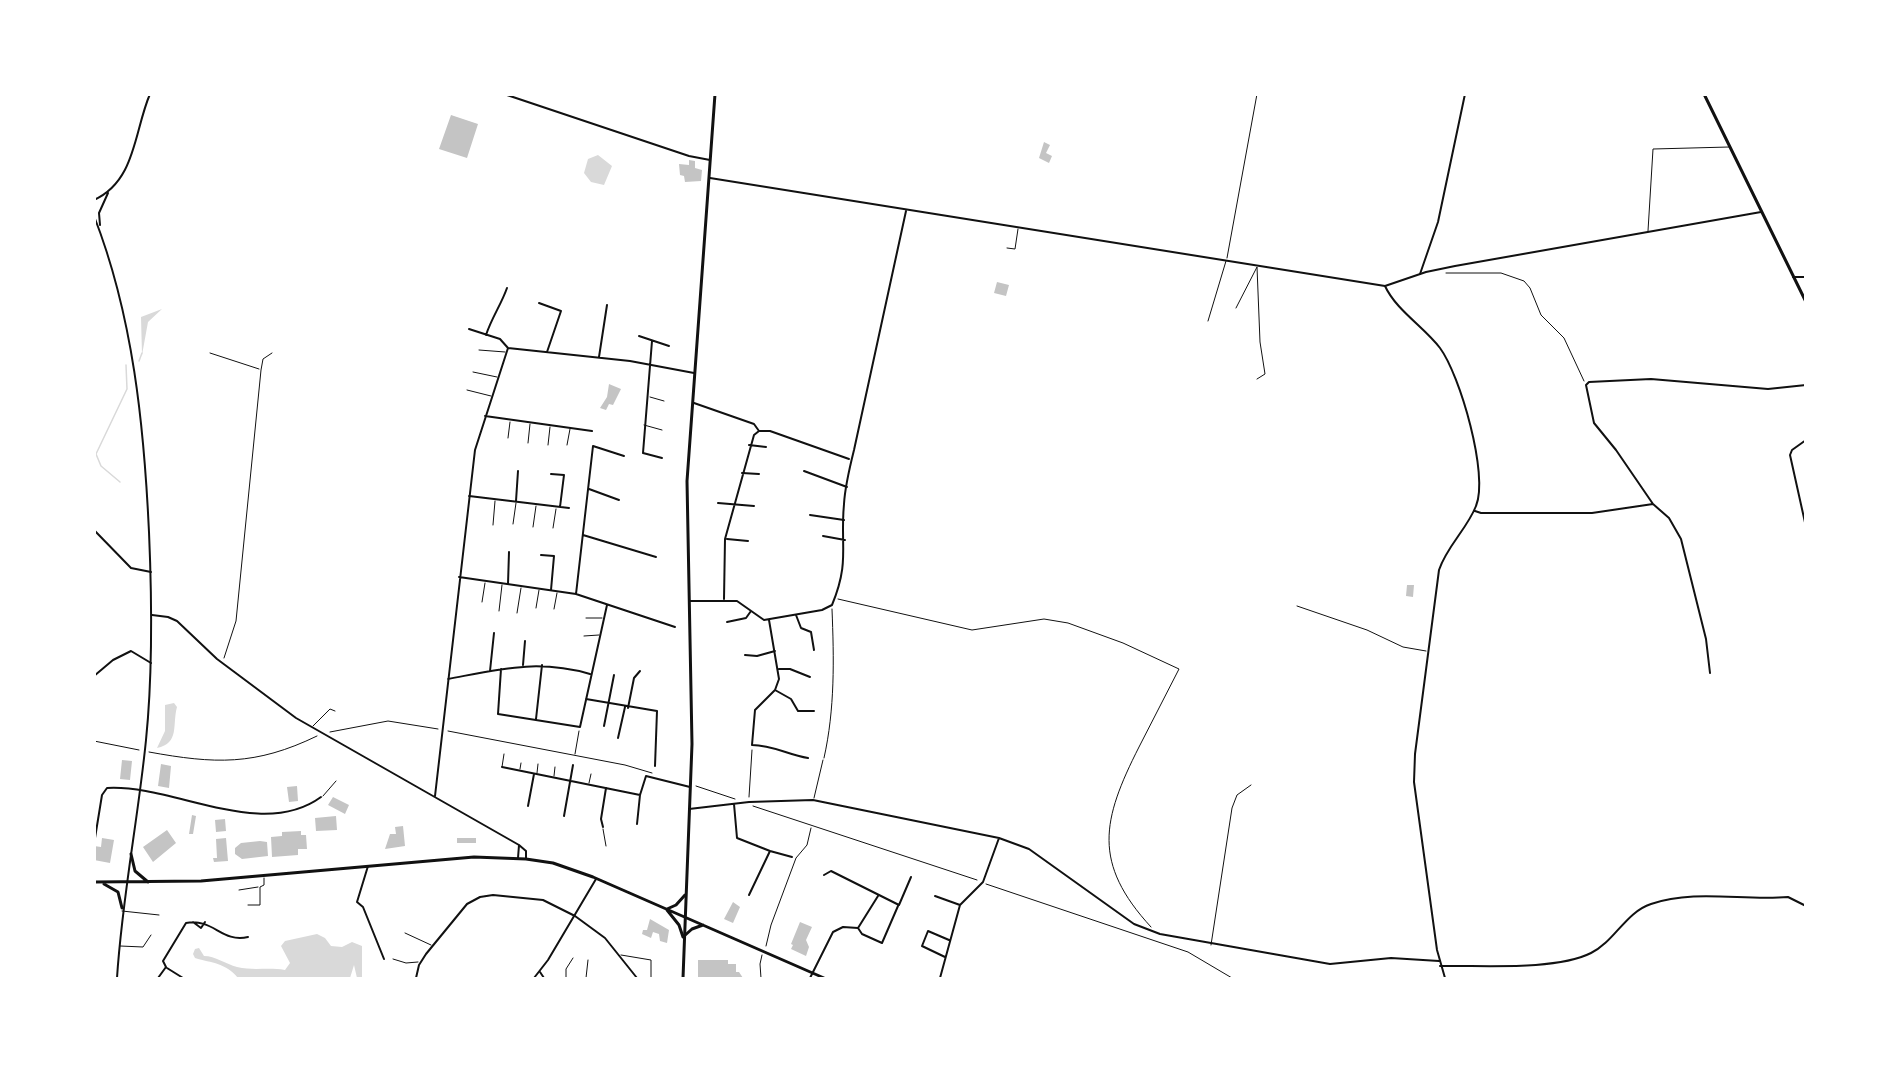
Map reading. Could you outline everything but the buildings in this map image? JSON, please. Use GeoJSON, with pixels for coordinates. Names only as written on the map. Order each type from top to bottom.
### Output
{"type":"FeatureCollection","features":[{"type":"Feature","properties":{"kind":"main road"},"geometry":{"type":"LineString","coordinates":[[683,978],[690,809],[686,497],[715,94]]}},
{"type":"Feature","properties":{"kind":"main road"},"geometry":{"type":"LineString","coordinates":[[1704,94],[1806,302]]}},
{"type":"Feature","properties":{"kind":"main road"},"geometry":{"type":"LineString","coordinates":[[130,854],[135,871],[150,883]]}},
{"type":"Feature","properties":{"kind":"main road"},"geometry":{"type":"LineString","coordinates":[[97,882],[150,883],[264,876],[474,857],[526,859],[553,863],[596,878],[824,978]]}},
{"type":"Feature","properties":{"kind":"main road"},"geometry":{"type":"LineString","coordinates":[[97,882],[118,892],[122,909]]}},
{"type":"Feature","properties":{"kind":"main road"},"geometry":{"type":"LineString","coordinates":[[666,909],[676,905],[685,895]]}},
{"type":"Feature","properties":{"kind":"main road"},"geometry":{"type":"LineString","coordinates":[[666,909],[684,937]]}},
{"type":"Feature","properties":{"kind":"main road"},"geometry":{"type":"LineString","coordinates":[[684,937],[692,929],[703,926]]}},
{"type":"Feature","properties":{"kind":"street"},"geometry":{"type":"LineString","coordinates":[[100,229],[99,213],[110,191],[127,167],[150,94]]}},
{"type":"Feature","properties":{"kind":"street"},"geometry":{"type":"LineString","coordinates":[[504,94],[689,156],[710,160]]}},
{"type":"Feature","properties":{"kind":"street"},"geometry":{"type":"LineString","coordinates":[[1420,274],[1438,222],[1465,94]]}},
{"type":"Feature","properties":{"kind":"street"},"geometry":{"type":"LineString","coordinates":[[708,178],[1385,286],[1420,274],[1761,212]]}},
{"type":"Feature","properties":{"kind":"street"},"geometry":{"type":"LineString","coordinates":[[94,200],[110,191]]}},
{"type":"Feature","properties":{"kind":"street"},"geometry":{"type":"LineString","coordinates":[[689,601],[737,601],[764,620],[832,606],[842,579],[849,459],[854,450],[906,211]]}},
{"type":"Feature","properties":{"kind":"street"},"geometry":{"type":"LineString","coordinates":[[94,216],[100,229],[123,314],[136,384],[144,459],[151,572],[151,663],[145,751],[122,909],[117,978]]}},
{"type":"Feature","properties":{"kind":"street"},"geometry":{"type":"LineString","coordinates":[[1793,277],[1806,277]]}},
{"type":"Feature","properties":{"kind":"street"},"geometry":{"type":"LineString","coordinates":[[1385,286],[1438,345],[1448,362],[1467,415],[1480,469],[1481,490],[1475,511],[1440,566],[1414,782],[1439,961],[1445,978]]}},
{"type":"Feature","properties":{"kind":"street"},"geometry":{"type":"LineString","coordinates":[[486,335],[493,314],[501,305],[507,288]]}},
{"type":"Feature","properties":{"kind":"street"},"geometry":{"type":"LineString","coordinates":[[539,303],[561,311],[547,352]]}},
{"type":"Feature","properties":{"kind":"street"},"geometry":{"type":"LineString","coordinates":[[599,357],[607,305]]}},
{"type":"Feature","properties":{"kind":"street"},"geometry":{"type":"LineString","coordinates":[[470,329],[502,340],[508,348],[599,357],[694,373]]}},
{"type":"Feature","properties":{"kind":"street"},"geometry":{"type":"LineString","coordinates":[[639,336],[669,346]]}},
{"type":"Feature","properties":{"kind":"street"},"geometry":{"type":"LineString","coordinates":[[652,341],[645,396],[642,453],[662,458]]}},
{"type":"Feature","properties":{"kind":"street"},"geometry":{"type":"LineString","coordinates":[[435,796],[475,450],[484,416],[508,348]]}},
{"type":"Feature","properties":{"kind":"street"},"geometry":{"type":"LineString","coordinates":[[1710,673],[1706,639],[1681,539],[1669,518],[1653,504],[1616,450],[1594,423],[1586,385],[1589,382],[1651,378],[1760,388],[1806,385]]}},
{"type":"Feature","properties":{"kind":"street"},"geometry":{"type":"LineString","coordinates":[[693,402],[754,424],[759,431]]}},
{"type":"Feature","properties":{"kind":"street"},"geometry":{"type":"LineString","coordinates":[[484,416],[592,431]]}},
{"type":"Feature","properties":{"kind":"street"},"geometry":{"type":"LineString","coordinates":[[759,431],[770,431],[849,459]]}},
{"type":"Feature","properties":{"kind":"street"},"geometry":{"type":"LineString","coordinates":[[724,600],[725,539],[749,445],[759,431]]}},
{"type":"Feature","properties":{"kind":"street"},"geometry":{"type":"LineString","coordinates":[[1806,440],[1792,450],[1790,455],[1806,527]]}},
{"type":"Feature","properties":{"kind":"street"},"geometry":{"type":"LineString","coordinates":[[749,445],[766,447]]}},
{"type":"Feature","properties":{"kind":"street"},"geometry":{"type":"LineString","coordinates":[[576,594],[593,446],[624,456]]}},
{"type":"Feature","properties":{"kind":"street"},"geometry":{"type":"LineString","coordinates":[[516,501],[519,471]]}},
{"type":"Feature","properties":{"kind":"street"},"geometry":{"type":"LineString","coordinates":[[804,471],[847,487]]}},
{"type":"Feature","properties":{"kind":"street"},"geometry":{"type":"LineString","coordinates":[[742,473],[759,474]]}},
{"type":"Feature","properties":{"kind":"street"},"geometry":{"type":"LineString","coordinates":[[551,474],[564,475],[558,507]]}},
{"type":"Feature","properties":{"kind":"street"},"geometry":{"type":"LineString","coordinates":[[589,489],[618,500]]}},
{"type":"Feature","properties":{"kind":"street"},"geometry":{"type":"LineString","coordinates":[[469,496],[569,508]]}},
{"type":"Feature","properties":{"kind":"street"},"geometry":{"type":"LineString","coordinates":[[718,503],[754,506]]}},
{"type":"Feature","properties":{"kind":"street"},"geometry":{"type":"LineString","coordinates":[[1475,511],[1481,513],[1592,513],[1653,504]]}},
{"type":"Feature","properties":{"kind":"street"},"geometry":{"type":"LineString","coordinates":[[810,515],[844,520]]}},
{"type":"Feature","properties":{"kind":"street"},"geometry":{"type":"LineString","coordinates":[[94,530],[131,568],[151,572]]}},
{"type":"Feature","properties":{"kind":"street"},"geometry":{"type":"LineString","coordinates":[[583,535],[656,557]]}},
{"type":"Feature","properties":{"kind":"street"},"geometry":{"type":"LineString","coordinates":[[823,536],[844,540]]}},
{"type":"Feature","properties":{"kind":"street"},"geometry":{"type":"LineString","coordinates":[[725,539],[748,541]]}},
{"type":"Feature","properties":{"kind":"street"},"geometry":{"type":"LineString","coordinates":[[508,584],[509,552]]}},
{"type":"Feature","properties":{"kind":"street"},"geometry":{"type":"LineString","coordinates":[[541,555],[554,556],[551,590]]}},
{"type":"Feature","properties":{"kind":"street"},"geometry":{"type":"LineString","coordinates":[[459,577],[576,594],[675,627]]}},
{"type":"Feature","properties":{"kind":"street"},"geometry":{"type":"LineString","coordinates":[[501,669],[498,714],[580,727],[607,605]]}},
{"type":"Feature","properties":{"kind":"street"},"geometry":{"type":"LineString","coordinates":[[727,622],[746,618],[751,611]]}},
{"type":"Feature","properties":{"kind":"street"},"geometry":{"type":"LineString","coordinates":[[152,615],[168,616],[177,621],[222,663],[311,727],[519,845],[526,851],[526,859]]}},
{"type":"Feature","properties":{"kind":"street"},"geometry":{"type":"LineString","coordinates":[[796,615],[801,628],[811,632],[814,650]]}},
{"type":"Feature","properties":{"kind":"street"},"geometry":{"type":"LineString","coordinates":[[769,620],[779,669],[775,690],[755,710],[752,745],[772,746],[785,754],[808,758]]}},
{"type":"Feature","properties":{"kind":"street"},"geometry":{"type":"LineString","coordinates":[[490,671],[494,633]]}},
{"type":"Feature","properties":{"kind":"street"},"geometry":{"type":"LineString","coordinates":[[523,665],[525,641]]}},
{"type":"Feature","properties":{"kind":"street"},"geometry":{"type":"LineString","coordinates":[[94,676],[113,660],[131,651],[151,663]]}},
{"type":"Feature","properties":{"kind":"street"},"geometry":{"type":"LineString","coordinates":[[745,655],[758,656],[775,651]]}},
{"type":"Feature","properties":{"kind":"street"},"geometry":{"type":"LineString","coordinates":[[448,679],[523,665],[542,665],[592,675]]}},
{"type":"Feature","properties":{"kind":"street"},"geometry":{"type":"LineString","coordinates":[[536,719],[542,665]]}},
{"type":"Feature","properties":{"kind":"street"},"geometry":{"type":"LineString","coordinates":[[779,669],[790,669],[810,677]]}},
{"type":"Feature","properties":{"kind":"street"},"geometry":{"type":"LineString","coordinates":[[618,738],[634,678],[640,671]]}},
{"type":"Feature","properties":{"kind":"street"},"geometry":{"type":"LineString","coordinates":[[604,726],[614,675]]}},
{"type":"Feature","properties":{"kind":"street"},"geometry":{"type":"LineString","coordinates":[[775,690],[791,699],[798,711],[814,711]]}},
{"type":"Feature","properties":{"kind":"street"},"geometry":{"type":"LineString","coordinates":[[586,699],[657,711],[655,765]]}},
{"type":"Feature","properties":{"kind":"street"},"geometry":{"type":"LineString","coordinates":[[564,816],[573,765]]}},
{"type":"Feature","properties":{"kind":"street"},"geometry":{"type":"LineString","coordinates":[[502,767],[640,795]]}},
{"type":"Feature","properties":{"kind":"street"},"geometry":{"type":"LineString","coordinates":[[528,806],[535,774]]}},
{"type":"Feature","properties":{"kind":"street"},"geometry":{"type":"LineString","coordinates":[[637,824],[640,795],[646,776],[690,785]]}},
{"type":"Feature","properties":{"kind":"street"},"geometry":{"type":"LineString","coordinates":[[95,838],[103,791],[110,788],[257,814],[297,810],[321,797]]}},
{"type":"Feature","properties":{"kind":"street"},"geometry":{"type":"LineString","coordinates":[[603,827],[601,819],[606,788]]}},
{"type":"Feature","properties":{"kind":"street"},"geometry":{"type":"LineString","coordinates":[[690,809],[748,802],[813,800],[999,838],[1029,849],[1134,924],[1160,934],[1211,945],[1330,964],[1391,958],[1439,961]]}},
{"type":"Feature","properties":{"kind":"street"},"geometry":{"type":"LineString","coordinates":[[734,804],[737,838],[792,857]]}},
{"type":"Feature","properties":{"kind":"street"},"geometry":{"type":"LineString","coordinates":[[940,978],[960,905],[983,882],[999,838]]}},
{"type":"Feature","properties":{"kind":"street"},"geometry":{"type":"LineString","coordinates":[[518,858],[519,845]]}},
{"type":"Feature","properties":{"kind":"street"},"geometry":{"type":"LineString","coordinates":[[749,896],[770,850]]}},
{"type":"Feature","properties":{"kind":"street"},"geometry":{"type":"LineString","coordinates":[[368,866],[357,902],[363,908],[384,959]]}},
{"type":"Feature","properties":{"kind":"street"},"geometry":{"type":"LineString","coordinates":[[824,875],[831,871],[899,905]]}},
{"type":"Feature","properties":{"kind":"street"},"geometry":{"type":"LineString","coordinates":[[858,928],[862,934],[882,943],[911,877]]}},
{"type":"Feature","properties":{"kind":"street"},"geometry":{"type":"LineString","coordinates":[[534,978],[575,916],[596,878]]}},
{"type":"Feature","properties":{"kind":"street"},"geometry":{"type":"LineString","coordinates":[[416,978],[420,962],[467,904],[485,896],[543,900],[575,916],[600,933],[637,978]]}},
{"type":"Feature","properties":{"kind":"street"},"geometry":{"type":"LineString","coordinates":[[858,928],[878,896]]}},
{"type":"Feature","properties":{"kind":"street"},"geometry":{"type":"LineString","coordinates":[[935,896],[960,905]]}},
{"type":"Feature","properties":{"kind":"street"},"geometry":{"type":"LineString","coordinates":[[1440,966],[1544,963],[1580,957],[1599,947],[1642,908],[1672,899],[1788,897],[1806,906]]}},
{"type":"Feature","properties":{"kind":"street"},"geometry":{"type":"LineString","coordinates":[[193,922],[201,928],[205,922]]}},
{"type":"Feature","properties":{"kind":"street"},"geometry":{"type":"LineString","coordinates":[[197,978],[183,978],[166,968],[164,961],[186,923],[205,922],[230,938],[248,937]]}},
{"type":"Feature","properties":{"kind":"street"},"geometry":{"type":"LineString","coordinates":[[810,978],[833,932],[843,927],[858,928]]}},
{"type":"Feature","properties":{"kind":"street"},"geometry":{"type":"LineString","coordinates":[[945,957],[922,946],[923,939],[928,931],[949,940]]}},
{"type":"Feature","properties":{"kind":"street"},"geometry":{"type":"LineString","coordinates":[[159,978],[166,968]]}},
{"type":"Feature","properties":{"kind":"street"},"geometry":{"type":"LineString","coordinates":[[540,972],[544,978]]}},
{"type":"Feature","properties":{"kind":"lane"},"geometry":{"type":"LineString","coordinates":[[1208,321],[1225,262],[1257,94]]}},
{"type":"Feature","properties":{"kind":"lane"},"geometry":{"type":"LineString","coordinates":[[1647,233],[1653,148],[1729,147]]}},
{"type":"Feature","properties":{"kind":"lane"},"geometry":{"type":"LineString","coordinates":[[1007,248],[1015,249],[1018,229]]}},
{"type":"Feature","properties":{"kind":"lane"},"geometry":{"type":"LineString","coordinates":[[1236,309],[1257,267]]}},
{"type":"Feature","properties":{"kind":"lane"},"geometry":{"type":"LineString","coordinates":[[1257,267],[1260,342],[1265,374],[1257,379]]}},
{"type":"Feature","properties":{"kind":"lane"},"geometry":{"type":"LineString","coordinates":[[479,350],[505,352]]}},
{"type":"Feature","properties":{"kind":"lane"},"geometry":{"type":"LineString","coordinates":[[473,372],[497,377]]}},
{"type":"Feature","properties":{"kind":"lane"},"geometry":{"type":"LineString","coordinates":[[467,390],[491,396]]}},
{"type":"Feature","properties":{"kind":"lane"},"geometry":{"type":"LineString","coordinates":[[645,396],[664,401]]}},
{"type":"Feature","properties":{"kind":"lane"},"geometry":{"type":"LineString","coordinates":[[508,438],[510,420]]}},
{"type":"Feature","properties":{"kind":"lane"},"geometry":{"type":"LineString","coordinates":[[528,443],[531,422]]}},
{"type":"Feature","properties":{"kind":"lane"},"geometry":{"type":"LineString","coordinates":[[548,445],[550,425]]}},
{"type":"Feature","properties":{"kind":"lane"},"geometry":{"type":"LineString","coordinates":[[644,425],[662,430]]}},
{"type":"Feature","properties":{"kind":"lane"},"geometry":{"type":"LineString","coordinates":[[567,445],[570,428]]}},
{"type":"Feature","properties":{"kind":"lane"},"geometry":{"type":"LineString","coordinates":[[492,525],[496,499]]}},
{"type":"Feature","properties":{"kind":"lane"},"geometry":{"type":"LineString","coordinates":[[513,524],[516,501]]}},
{"type":"Feature","properties":{"kind":"lane"},"geometry":{"type":"LineString","coordinates":[[533,527],[536,504]]}},
{"type":"Feature","properties":{"kind":"lane"},"geometry":{"type":"LineString","coordinates":[[553,528],[558,507]]}},
{"type":"Feature","properties":{"kind":"lane"},"geometry":{"type":"LineString","coordinates":[[482,602],[485,581]]}},
{"type":"Feature","properties":{"kind":"lane"},"geometry":{"type":"LineString","coordinates":[[499,611],[503,584]]}},
{"type":"Feature","properties":{"kind":"lane"},"geometry":{"type":"LineString","coordinates":[[517,613],[521,586]]}},
{"type":"Feature","properties":{"kind":"lane"},"geometry":{"type":"LineString","coordinates":[[536,608],[539,588]]}},
{"type":"Feature","properties":{"kind":"lane"},"geometry":{"type":"LineString","coordinates":[[554,609],[557,591]]}},
{"type":"Feature","properties":{"kind":"lane"},"geometry":{"type":"LineString","coordinates":[[1297,606],[1367,630],[1403,647],[1428,651]]}},
{"type":"Feature","properties":{"kind":"lane"},"geometry":{"type":"LineString","coordinates":[[586,618],[604,618]]}},
{"type":"Feature","properties":{"kind":"lane"},"geometry":{"type":"LineString","coordinates":[[584,636],[601,635]]}},
{"type":"Feature","properties":{"kind":"lane"},"geometry":{"type":"LineString","coordinates":[[311,727],[330,709],[335,711]]}},
{"type":"Feature","properties":{"kind":"lane"},"geometry":{"type":"LineString","coordinates":[[502,767],[504,754]]}},
{"type":"Feature","properties":{"kind":"lane"},"geometry":{"type":"LineString","coordinates":[[813,800],[823,760]]}},
{"type":"Feature","properties":{"kind":"lane"},"geometry":{"type":"LineString","coordinates":[[519,771],[521,763]]}},
{"type":"Feature","properties":{"kind":"lane"},"geometry":{"type":"LineString","coordinates":[[535,774],[538,764]]}},
{"type":"Feature","properties":{"kind":"lane"},"geometry":{"type":"LineString","coordinates":[[553,777],[555,767]]}},
{"type":"Feature","properties":{"kind":"lane"},"geometry":{"type":"LineString","coordinates":[[589,784],[591,774]]}},
{"type":"Feature","properties":{"kind":"lane"},"geometry":{"type":"LineString","coordinates":[[321,797],[336,781]]}},
{"type":"Feature","properties":{"kind":"lane"},"geometry":{"type":"LineString","coordinates":[[1211,945],[1232,808],[1237,795],[1251,785]]}},
{"type":"Feature","properties":{"kind":"lane"},"geometry":{"type":"LineString","coordinates":[[603,827],[606,846]]}},
{"type":"Feature","properties":{"kind":"lane"},"geometry":{"type":"LineString","coordinates":[[239,890],[264,885],[264,876]]}},
{"type":"Feature","properties":{"kind":"lane"},"geometry":{"type":"LineString","coordinates":[[248,905],[260,905],[260,887]]}},
{"type":"Feature","properties":{"kind":"lane"},"geometry":{"type":"LineString","coordinates":[[122,909],[159,915]]}},
{"type":"Feature","properties":{"kind":"lane"},"geometry":{"type":"LineString","coordinates":[[405,933],[432,946]]}},
{"type":"Feature","properties":{"kind":"lane"},"geometry":{"type":"LineString","coordinates":[[118,946],[143,947],[151,935]]}},
{"type":"Feature","properties":{"kind":"lane"},"geometry":{"type":"LineString","coordinates":[[619,955],[651,960],[651,978]]}},
{"type":"Feature","properties":{"kind":"lane"},"geometry":{"type":"LineString","coordinates":[[566,978],[566,969],[573,958]]}},
{"type":"Feature","properties":{"kind":"lane"},"geometry":{"type":"LineString","coordinates":[[393,959],[406,963],[420,962]]}},
{"type":"Feature","properties":{"kind":"lane"},"geometry":{"type":"LineString","coordinates":[[586,978],[588,960]]}},
{"type":"Feature","properties":{"kind":"path"},"geometry":{"type":"LineString","coordinates":[[1444,272],[1501,273],[1524,281],[1530,288],[1541,315],[1564,338],[1586,385]]}},
{"type":"Feature","properties":{"kind":"path"},"geometry":{"type":"LineString","coordinates":[[210,353],[261,369]]}},
{"type":"Feature","properties":{"kind":"path"},"geometry":{"type":"LineString","coordinates":[[222,663],[236,621],[261,369],[263,359],[272,353]]}},
{"type":"Feature","properties":{"kind":"path"},"geometry":{"type":"LineString","coordinates":[[835,598],[972,630],[1044,619],[1068,623],[1133,647],[1179,669],[1123,778],[1112,807],[1109,824],[1109,850],[1124,893],[1153,928]]}},
{"type":"Feature","properties":{"kind":"path"},"geometry":{"type":"LineString","coordinates":[[823,760],[830,730],[834,672],[832,606]]}},
{"type":"Feature","properties":{"kind":"path"},"geometry":{"type":"LineString","coordinates":[[94,741],[187,759],[229,762],[279,753],[322,734],[353,726],[388,722],[625,765],[654,774]]}},
{"type":"Feature","properties":{"kind":"path"},"geometry":{"type":"LineString","coordinates":[[575,756],[580,727]]}},
{"type":"Feature","properties":{"kind":"path"},"geometry":{"type":"LineString","coordinates":[[748,802],[752,745]]}},
{"type":"Feature","properties":{"kind":"path"},"geometry":{"type":"LineString","coordinates":[[690,785],[734,799]]}},
{"type":"Feature","properties":{"kind":"path"},"geometry":{"type":"LineString","coordinates":[[744,803],[1166,944],[1201,957],[1232,978]]}},
{"type":"Feature","properties":{"kind":"path"},"geometry":{"type":"LineString","coordinates":[[761,978],[760,964],[796,858],[807,845],[811,826]]}},
{"type":"Feature","properties":{"kind":"path"},"geometry":{"type":"LineString","coordinates":[[1160,934],[1166,944]]}},
{"type":"Feature","properties":{"kind":"shaded area"},"geometry":{"type":"Polygon","coordinates":[[[598,155],[612,166],[604,185],[591,182],[584,173],[588,159],[598,155]]]}},
{"type":"Feature","properties":{"kind":"shaded area"},"geometry":{"type":"Polygon","coordinates":[[[162,309],[148,322],[142,355],[141,317],[162,309]]]}},
{"type":"Feature","properties":{"kind":"shaded area"},"geometry":{"type":"Polygon","coordinates":[[[174,703],[177,707],[172,738],[164,746],[157,748],[165,731],[165,705],[174,703]]]}},
{"type":"Feature","properties":{"kind":"shaded area"},"geometry":{"type":"Polygon","coordinates":[[[317,934],[325,938],[331,946],[342,947],[352,942],[362,946],[362,978],[357,978],[354,965],[350,978],[238,978],[224,966],[195,958],[193,954],[195,949],[199,948],[204,956],[237,967],[285,970],[290,963],[281,946],[285,941],[317,934]]]}},
{"type":"Feature","properties":{"kind":"waterway"},"geometry":{"type":"LineString","coordinates":[[139,361],[142,353]]}},
{"type":"Feature","properties":{"kind":"waterway"},"geometry":{"type":"LineString","coordinates":[[120,482],[101,466],[96,454],[127,389],[126,365]]}}]}
